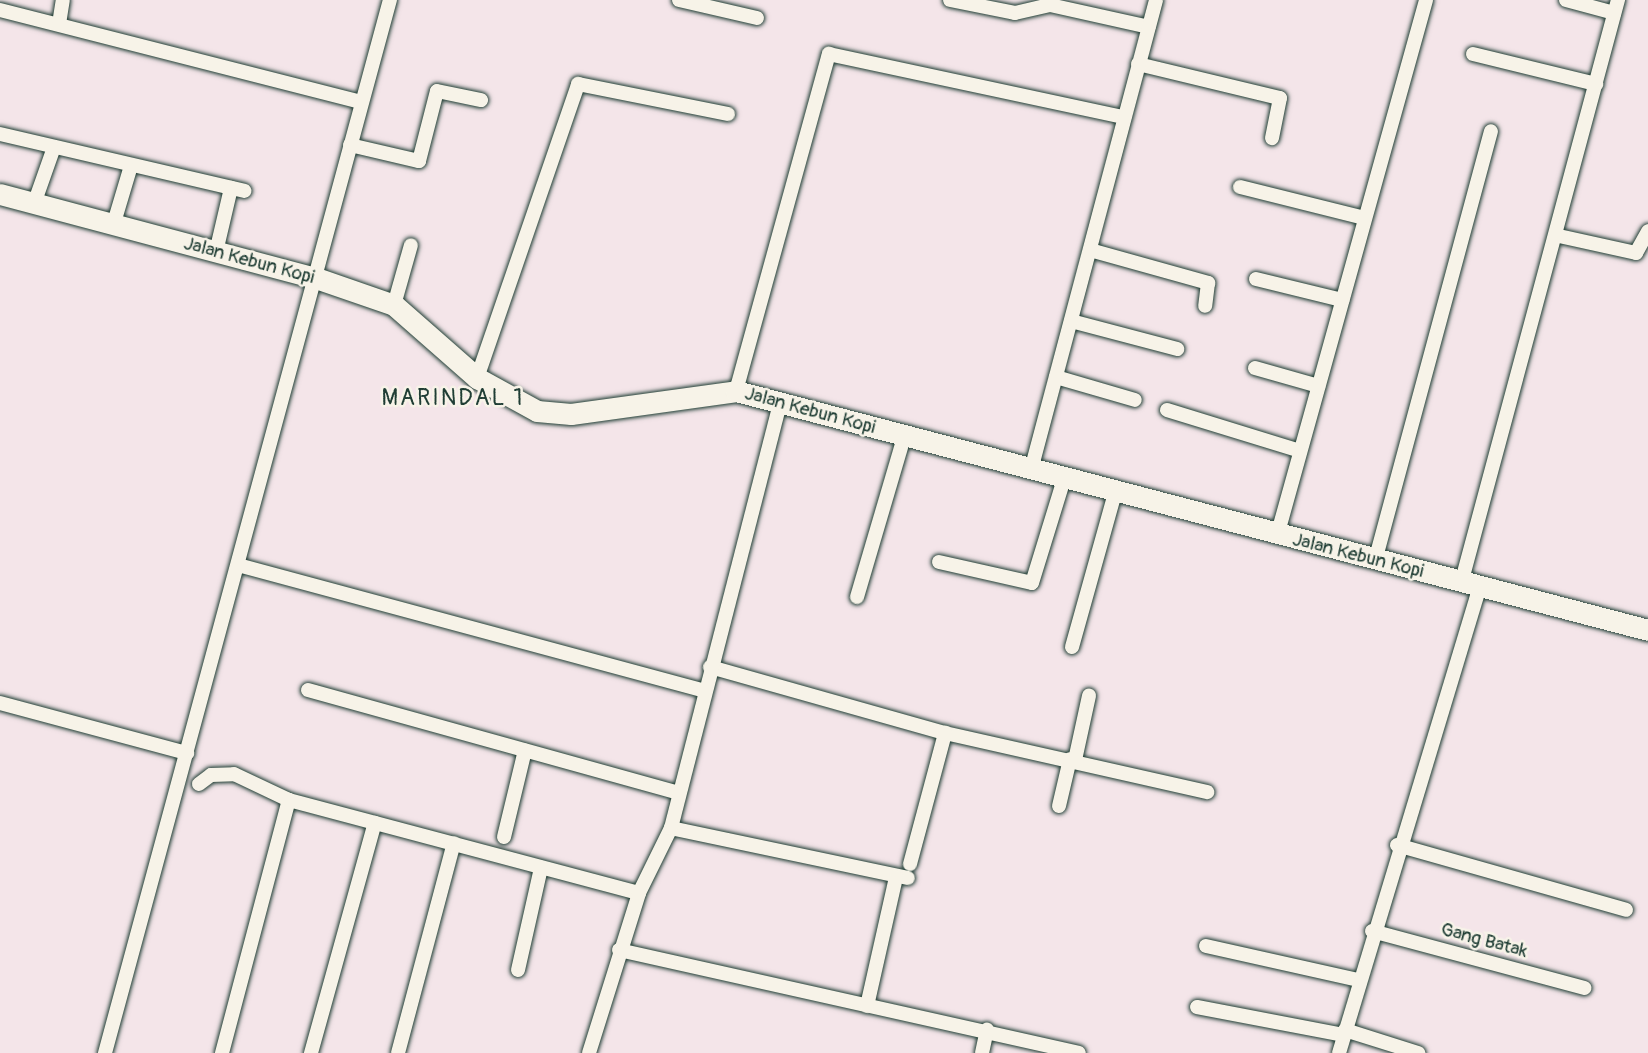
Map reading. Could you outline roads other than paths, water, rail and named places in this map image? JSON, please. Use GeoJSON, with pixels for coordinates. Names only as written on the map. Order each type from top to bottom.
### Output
{"type":"FeatureCollection","features":[{"type":"Feature","properties":{"kind":"main road","name":"Jalan Kebun Kopi"},"geometry":{"type":"LineString","coordinates":[[0,194],[316,278],[394,305],[477,378],[537,411],[571,414],[736,391],[1277,536],[1648,630]]}},
{"type":"Feature","properties":{"kind":"street"},"geometry":{"type":"LineString","coordinates":[[59,24],[63,0]]}},
{"type":"Feature","properties":{"kind":"street"},"geometry":{"type":"LineString","coordinates":[[105,1053],[390,0]]}},
{"type":"Feature","properties":{"kind":"street"},"geometry":{"type":"LineString","coordinates":[[679,0],[757,18]]}},
{"type":"Feature","properties":{"kind":"street"},"geometry":{"type":"LineString","coordinates":[[950,0],[1015,13],[1050,5],[1149,27]]}},
{"type":"Feature","properties":{"kind":"street"},"geometry":{"type":"LineString","coordinates":[[1031,470],[1156,0]]}},
{"type":"Feature","properties":{"kind":"street"},"geometry":{"type":"LineString","coordinates":[[1277,536],[1426,0]]}},
{"type":"Feature","properties":{"kind":"street"},"geometry":{"type":"LineString","coordinates":[[1339,1053],[1471,583],[1616,7],[1566,0]]}},
{"type":"Feature","properties":{"kind":"street"},"geometry":{"type":"LineString","coordinates":[[0,10],[361,102]]}},
{"type":"Feature","properties":{"kind":"street"},"geometry":{"type":"LineString","coordinates":[[736,391],[829,54],[1124,117]]}},
{"type":"Feature","properties":{"kind":"street"},"geometry":{"type":"LineString","coordinates":[[1473,54],[1596,84]]}},
{"type":"Feature","properties":{"kind":"street"},"geometry":{"type":"LineString","coordinates":[[1138,65],[1280,98],[1272,138]]}},
{"type":"Feature","properties":{"kind":"street"},"geometry":{"type":"LineString","coordinates":[[477,378],[581,82],[728,114]]}},
{"type":"Feature","properties":{"kind":"street"},"geometry":{"type":"LineString","coordinates":[[350,145],[419,161],[438,91],[481,100]]}},
{"type":"Feature","properties":{"kind":"street"},"geometry":{"type":"LineString","coordinates":[[1375,561],[1492,131]]}},
{"type":"Feature","properties":{"kind":"street"},"geometry":{"type":"LineString","coordinates":[[0,134],[130,169],[238,190],[216,252]]}},
{"type":"Feature","properties":{"kind":"street"},"geometry":{"type":"LineString","coordinates":[[34,204],[53,149]]}},
{"type":"Feature","properties":{"kind":"street"},"geometry":{"type":"LineString","coordinates":[[113,226],[130,169]]}},
{"type":"Feature","properties":{"kind":"street"},"geometry":{"type":"LineString","coordinates":[[1240,187],[1364,218]]}},
{"type":"Feature","properties":{"kind":"street"},"geometry":{"type":"LineString","coordinates":[[1559,236],[1636,253],[1648,231]]}},
{"type":"Feature","properties":{"kind":"street"},"geometry":{"type":"LineString","coordinates":[[394,305],[411,245]]}},
{"type":"Feature","properties":{"kind":"street"},"geometry":{"type":"LineString","coordinates":[[1090,250],[1208,282],[1205,306]]}},
{"type":"Feature","properties":{"kind":"street"},"geometry":{"type":"LineString","coordinates":[[1256,279],[1342,300]]}},
{"type":"Feature","properties":{"kind":"street"},"geometry":{"type":"LineString","coordinates":[[1071,321],[1177,349]]}},
{"type":"Feature","properties":{"kind":"street"},"geometry":{"type":"LineString","coordinates":[[1255,369],[1318,386]]}},
{"type":"Feature","properties":{"kind":"street"},"geometry":{"type":"LineString","coordinates":[[1056,377],[1135,400]]}},
{"type":"Feature","properties":{"kind":"street"},"geometry":{"type":"LineString","coordinates":[[589,1053],[639,893],[671,828],[710,667],[780,404]]}},
{"type":"Feature","properties":{"kind":"street"},"geometry":{"type":"LineString","coordinates":[[1167,410],[1300,451]]}},
{"type":"Feature","properties":{"kind":"street"},"geometry":{"type":"LineString","coordinates":[[857,597],[904,437]]}},
{"type":"Feature","properties":{"kind":"street"},"geometry":{"type":"LineString","coordinates":[[939,562],[1032,583],[1063,479]]}},
{"type":"Feature","properties":{"kind":"street"},"geometry":{"type":"LineString","coordinates":[[1072,647],[1115,493]]}},
{"type":"Feature","properties":{"kind":"street"},"geometry":{"type":"LineString","coordinates":[[238,565],[705,691]]}},
{"type":"Feature","properties":{"kind":"street"},"geometry":{"type":"LineString","coordinates":[[710,667],[945,733],[1207,792]]}},
{"type":"Feature","properties":{"kind":"street"},"geometry":{"type":"LineString","coordinates":[[308,690],[680,793]]}},
{"type":"Feature","properties":{"kind":"street"},"geometry":{"type":"LineString","coordinates":[[1059,806],[1089,696]]}},
{"type":"Feature","properties":{"kind":"street"},"geometry":{"type":"LineString","coordinates":[[0,703],[187,753]]}},
{"type":"Feature","properties":{"kind":"street"},"geometry":{"type":"LineString","coordinates":[[867,1006],[945,733]]}},
{"type":"Feature","properties":{"kind":"street"},"geometry":{"type":"LineString","coordinates":[[504,837],[525,750]]}},
{"type":"Feature","properties":{"kind":"street"},"geometry":{"type":"LineString","coordinates":[[199,784],[211,775],[234,774],[289,800],[639,893]]}},
{"type":"Feature","properties":{"kind":"street"},"geometry":{"type":"LineString","coordinates":[[222,1053],[289,800]]}},
{"type":"Feature","properties":{"kind":"street"},"geometry":{"type":"LineString","coordinates":[[311,1053],[376,823]]}},
{"type":"Feature","properties":{"kind":"street"},"geometry":{"type":"LineString","coordinates":[[671,828],[905,873]]}},
{"type":"Feature","properties":{"kind":"street"},"geometry":{"type":"LineString","coordinates":[[398,1053],[454,843]]}},
{"type":"Feature","properties":{"kind":"street"},"geometry":{"type":"LineString","coordinates":[[1397,845],[1626,910]]}},
{"type":"Feature","properties":{"kind":"street"},"geometry":{"type":"LineString","coordinates":[[518,970],[541,868]]}},
{"type":"Feature","properties":{"kind":"street","name":"Gang Batak"},"geometry":{"type":"LineString","coordinates":[[1372,931],[1585,988]]}},
{"type":"Feature","properties":{"kind":"street"},"geometry":{"type":"LineString","coordinates":[[1206,946],[1358,981]]}},
{"type":"Feature","properties":{"kind":"street"},"geometry":{"type":"LineString","coordinates":[[619,950],[987,1030],[1079,1053]]}},
{"type":"Feature","properties":{"kind":"street"},"geometry":{"type":"LineString","coordinates":[[1197,1007],[1344,1033],[1418,1053]]}},
{"type":"Feature","properties":{"kind":"street"},"geometry":{"type":"LineString","coordinates":[[982,1053],[987,1030]]}},
{"type":"Feature","properties":{"kind":"district","name":"MARINDAL 1"},"geometry":{"type":"Point","coordinates":[453,398]}}]}
